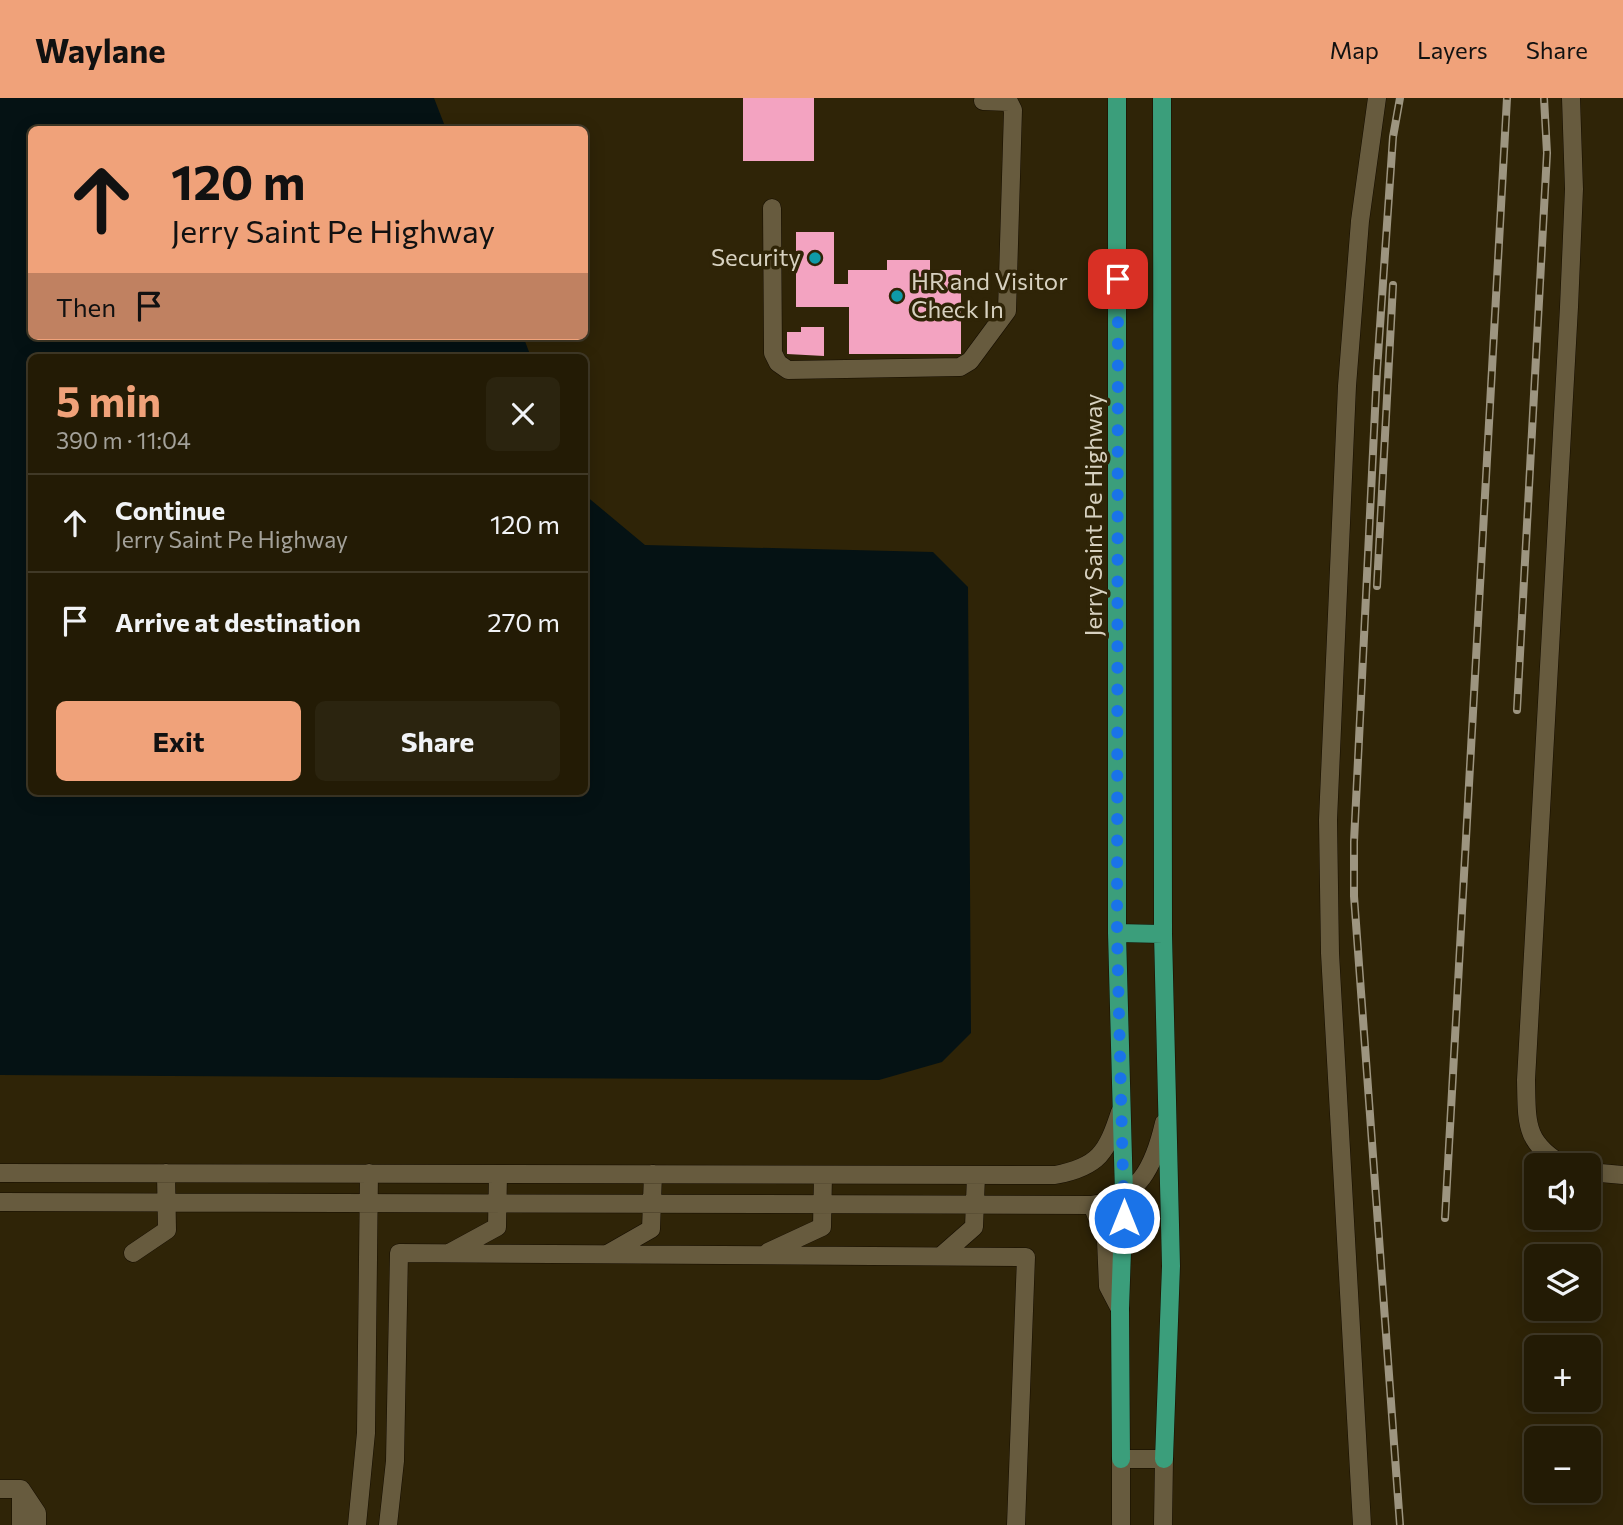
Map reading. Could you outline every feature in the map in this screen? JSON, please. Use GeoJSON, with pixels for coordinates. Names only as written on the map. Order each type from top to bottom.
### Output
{"type":"FeatureCollection","features":[{"type":"Feature","properties":{"kind":"main road","name":"Jerry Saint Pe Highway"},"geometry":{"type":"LineString","coordinates":[[1117,98],[1117,933],[1124,1195],[1120,1309],[1121,1459]]}},
{"type":"Feature","properties":{"kind":"main road"},"geometry":{"type":"LineString","coordinates":[[1163,98],[1163,934],[1171,1320],[1164,1459]]}},
{"type":"Feature","properties":{"kind":"main road"},"geometry":{"type":"LineString","coordinates":[[1117,933],[1163,934]]}},
{"type":"Feature","properties":{"kind":"lane"},"geometry":{"type":"LineString","coordinates":[[1362,1525],[1330,953],[1328,820],[1348,373],[1360,221],[1377,98]]}},
{"type":"Feature","properties":{"kind":"lane"},"geometry":{"type":"LineString","coordinates":[[1544,1153],[1532,1137],[1527,1117],[1527,1080],[1569,307],[1574,190],[1571,98]]}},
{"type":"Feature","properties":{"kind":"lane"},"geometry":{"type":"LineString","coordinates":[[772,208],[773,353],[778,363],[788,370],[960,367],[970,361],[1007,311],[1013,110],[1010,102],[983,101]]}},
{"type":"Feature","properties":{"kind":"lane"},"geometry":{"type":"LineString","coordinates":[[0,1202],[1092,1205],[1124,1195],[1150,1169],[1167,1109]]}},
{"type":"Feature","properties":{"kind":"lane"},"geometry":{"type":"LineString","coordinates":[[0,1172],[1055,1175],[1077,1171],[1099,1158],[1112,1136],[1120,1112]]}},
{"type":"Feature","properties":{"kind":"lane"},"geometry":{"type":"LineString","coordinates":[[133,1253],[167,1230],[166,1173]]}},
{"type":"Feature","properties":{"kind":"lane"},"geometry":{"type":"LineString","coordinates":[[357,1525],[366,1433],[369,1173]]}},
{"type":"Feature","properties":{"kind":"lane"},"geometry":{"type":"LineString","coordinates":[[1601,1173],[1623,1175]]}},
{"type":"Feature","properties":{"kind":"lane"},"geometry":{"type":"LineString","coordinates":[[448,1254],[497,1227],[498,1174]]}},
{"type":"Feature","properties":{"kind":"lane"},"geometry":{"type":"LineString","coordinates":[[606,1254],[651,1230],[653,1174]]}},
{"type":"Feature","properties":{"kind":"lane"},"geometry":{"type":"LineString","coordinates":[[762,1255],[822,1227],[823,1175]]}},
{"type":"Feature","properties":{"kind":"lane"},"geometry":{"type":"LineString","coordinates":[[941,1256],[974,1227],[976,1176]]}},
{"type":"Feature","properties":{"kind":"lane"},"geometry":{"type":"LineString","coordinates":[[1092,1205],[1106,1240],[1108,1286],[1120,1309]]}},
{"type":"Feature","properties":{"kind":"lane"},"geometry":{"type":"LineString","coordinates":[[388,1525],[395,1461],[399,1253],[1026,1257],[1016,1525]]}},
{"type":"Feature","properties":{"kind":"lane"},"geometry":{"type":"LineString","coordinates":[[1121,1525],[1121,1459],[1164,1459],[1163,1525]]}},
{"type":"Feature","properties":{"kind":"lane"},"geometry":{"type":"LineString","coordinates":[[0,1489],[21,1489]]}},
{"type":"Feature","properties":{"kind":"lane"},"geometry":{"type":"LineString","coordinates":[[21,1489],[21,1525]]}},
{"type":"Feature","properties":{"kind":"lane"},"geometry":{"type":"LineString","coordinates":[[21,1489],[37,1513],[37,1525]]}},
{"type":"Feature","properties":{"kind":"shaded area"},"geometry":{"type":"Polygon","coordinates":[[[0,98],[434,98],[445,126],[28,126],[28,340],[525,340],[530,354],[28,354],[28,795],[588,795],[588,498],[645,545],[933,552],[968,587],[971,1033],[942,1062],[879,1080],[0,1075],[0,98]]]}},
{"type":"Feature","properties":{"kind":"building"},"geometry":{"type":"Polygon","coordinates":[[[743,98],[814,98],[814,161],[743,161],[743,98]]]}},
{"type":"Feature","properties":{"kind":"building","name":"HR and Visitor Check In"},"geometry":{"type":"Polygon","coordinates":[[[796,232],[834,232],[834,284],[848,284],[848,270],[887,270],[887,260],[930,260],[930,270],[961,270],[961,354],[849,354],[849,307],[796,307],[796,232]]]}},
{"type":"Feature","properties":{"kind":"building"},"geometry":{"type":"Polygon","coordinates":[[[801,327],[824,327],[824,356],[787,354],[787,332],[801,332],[801,327]]]}},
{"type":"Feature","properties":{"kind":"railway"},"geometry":{"type":"LineString","coordinates":[[1400,98],[1393,137],[1377,370],[1354,842],[1354,896],[1400,1525]]}},
{"type":"Feature","properties":{"kind":"railway"},"geometry":{"type":"LineString","coordinates":[[1445,1218],[1507,98]]}},
{"type":"Feature","properties":{"kind":"railway"},"geometry":{"type":"LineString","coordinates":[[1517,710],[1547,153],[1544,98]]}},
{"type":"Feature","properties":{"kind":"railway"},"geometry":{"type":"LineString","coordinates":[[1377,586],[1393,285]]}},
{"type":"Feature","properties":{"kind":"place","name":"Security"},"geometry":{"type":"Point","coordinates":[815,258]}},
{"type":"Feature","properties":{"kind":"place","name":"HR and Visitor Check In"},"geometry":{"type":"Point","coordinates":[897,296]}},
{"type":"Feature","properties":{"kind":"route"},"geometry":{"type":"LineString","coordinates":[[1118,279],[1117,933],[1124,1218]]}}]}
